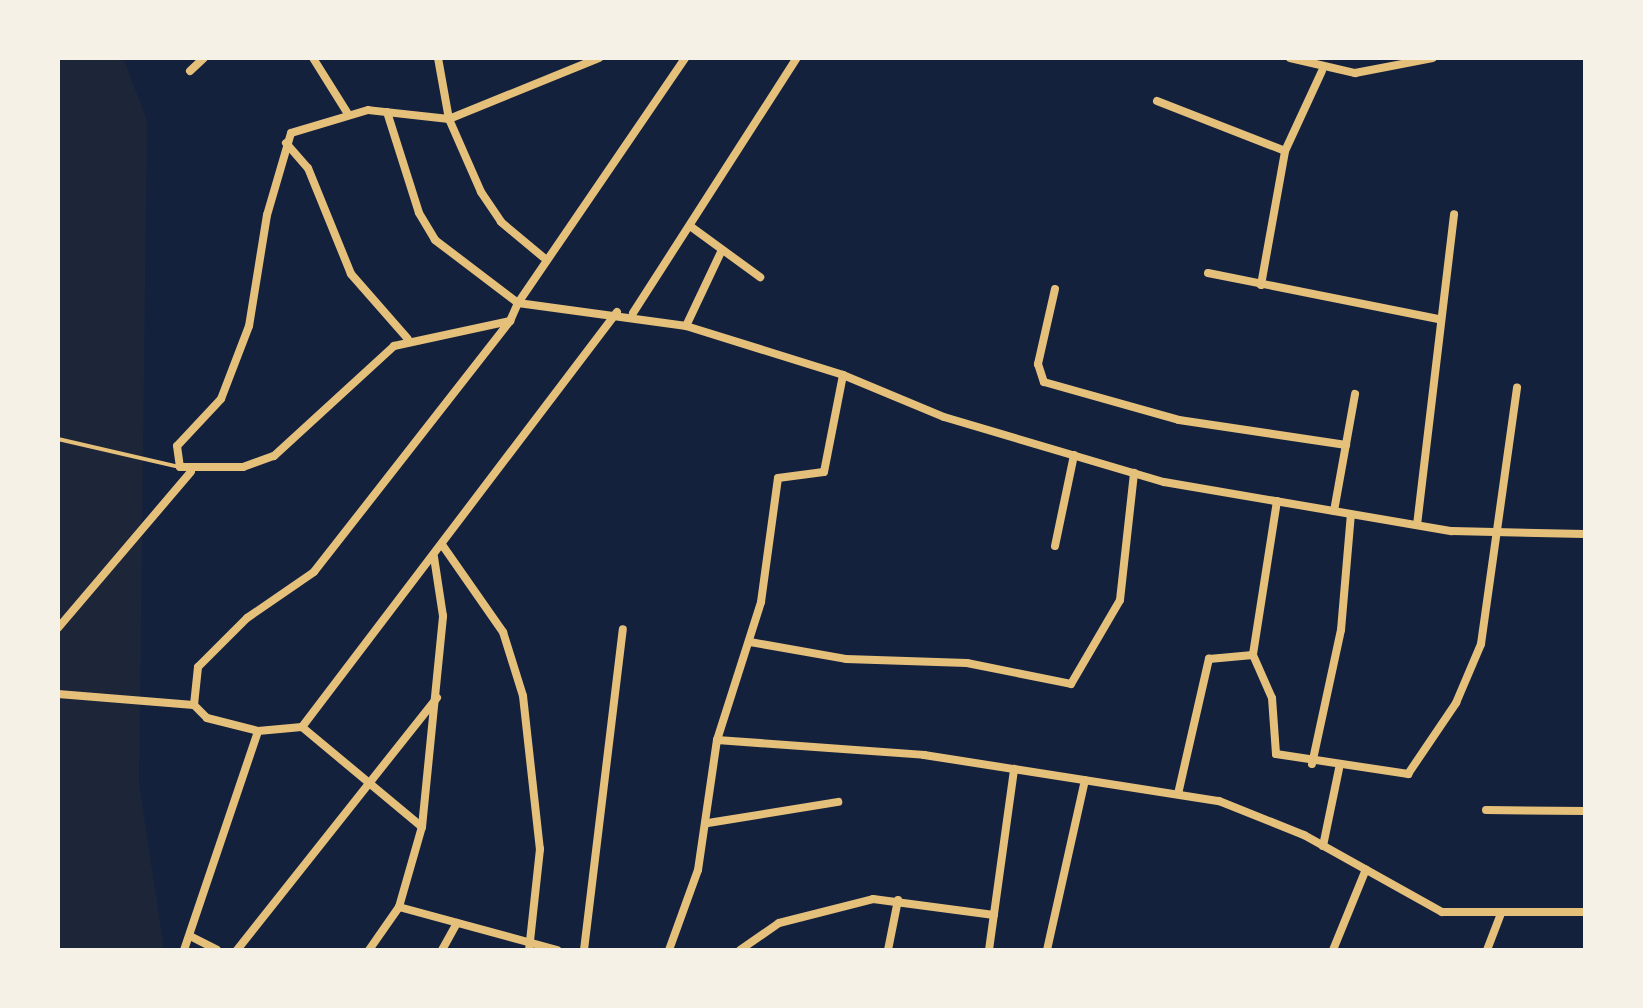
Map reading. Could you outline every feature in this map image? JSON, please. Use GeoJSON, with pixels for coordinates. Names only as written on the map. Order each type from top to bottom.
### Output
{"type":"FeatureCollection","features":[{"type":"Feature","properties":{"kind":"street"},"geometry":{"type":"LineString","coordinates":[[190,71],[204,58]]}},
{"type":"Feature","properties":{"kind":"street"},"geometry":{"type":"LineString","coordinates":[[313,58],[348,114]]}},
{"type":"Feature","properties":{"kind":"street"},"geometry":{"type":"LineString","coordinates":[[438,58],[449,119],[501,222],[543,257]]}},
{"type":"Feature","properties":{"kind":"street"},"geometry":{"type":"LineString","coordinates":[[510,321],[408,339],[274,456],[191,472],[180,467],[177,446],[221,399],[249,326],[286,143],[299,127],[348,114],[387,112],[449,119],[599,58]]}},
{"type":"Feature","properties":{"kind":"street"},"geometry":{"type":"LineString","coordinates":[[194,705],[198,667],[247,618],[314,572],[510,321],[543,257],[685,58]]}},
{"type":"Feature","properties":{"kind":"street"},"geometry":{"type":"LineString","coordinates":[[633,313],[797,58]]}},
{"type":"Feature","properties":{"kind":"street"},"geometry":{"type":"LineString","coordinates":[[1290,58],[1322,71],[1384,71],[1433,58]]}},
{"type":"Feature","properties":{"kind":"street"},"geometry":{"type":"LineString","coordinates":[[1261,285],[1285,151],[1322,71]]}},
{"type":"Feature","properties":{"kind":"street"},"geometry":{"type":"LineString","coordinates":[[1157,101],[1285,151]]}},
{"type":"Feature","properties":{"kind":"street"},"geometry":{"type":"LineString","coordinates":[[387,112],[419,213],[435,240],[518,303],[633,313],[686,326],[843,375],[944,417],[1134,473],[1417,525],[1501,535],[1585,534]]}},
{"type":"Feature","properties":{"kind":"street"},"geometry":{"type":"LineString","coordinates":[[286,143],[308,168],[351,274],[408,339]]}},
{"type":"Feature","properties":{"kind":"street"},"geometry":{"type":"LineString","coordinates":[[1417,525],[1439,319],[1454,214]]}},
{"type":"Feature","properties":{"kind":"street"},"geometry":{"type":"LineString","coordinates":[[690,226],[760,277]]}},
{"type":"Feature","properties":{"kind":"street"},"geometry":{"type":"LineString","coordinates":[[686,326],[722,250]]}},
{"type":"Feature","properties":{"kind":"street"},"geometry":{"type":"LineString","coordinates":[[1208,273],[1439,319]]}},
{"type":"Feature","properties":{"kind":"street"},"geometry":{"type":"LineString","coordinates":[[1055,289],[1038,364],[1044,382],[1179,420],[1346,445]]}},
{"type":"Feature","properties":{"kind":"street"},"geometry":{"type":"LineString","coordinates":[[302,727],[443,546],[617,312]]}},
{"type":"Feature","properties":{"kind":"street"},"geometry":{"type":"LineString","coordinates":[[669,950],[686,916],[708,823],[717,740],[750,642],[778,478],[824,472],[843,375]]}},
{"type":"Feature","properties":{"kind":"street"},"geometry":{"type":"LineString","coordinates":[[1277,501],[1253,655],[1272,698],[1276,754],[1339,769],[1400,775],[1416,769],[1471,675],[1501,535],[1517,388]]}},
{"type":"Feature","properties":{"kind":"street"},"geometry":{"type":"LineString","coordinates":[[1334,511],[1355,394]]}},
{"type":"Feature","properties":{"kind":"street"},"geometry":{"type":"LineString","coordinates":[[1055,546],[1074,455]]}},
{"type":"Feature","properties":{"kind":"street"},"geometry":{"type":"LineString","coordinates":[[58,628],[191,472]]}},
{"type":"Feature","properties":{"kind":"street"},"geometry":{"type":"LineString","coordinates":[[750,642],[846,659],[967,663],[1071,684],[1120,600],[1134,473]]}},
{"type":"Feature","properties":{"kind":"street"},"geometry":{"type":"LineString","coordinates":[[1312,764],[1341,630],[1351,514]]}},
{"type":"Feature","properties":{"kind":"street"},"geometry":{"type":"LineString","coordinates":[[443,546],[503,632],[523,696],[540,849],[530,946]]}},
{"type":"Feature","properties":{"kind":"street"},"geometry":{"type":"LineString","coordinates":[[369,950],[399,907],[422,827],[443,616],[434,557]]}},
{"type":"Feature","properties":{"kind":"street"},"geometry":{"type":"LineString","coordinates":[[584,950],[623,629]]}},
{"type":"Feature","properties":{"kind":"street"},"geometry":{"type":"LineString","coordinates":[[1178,794],[1209,659],[1253,655]]}},
{"type":"Feature","properties":{"kind":"street"},"geometry":{"type":"LineString","coordinates":[[58,694],[194,705],[207,718],[258,731],[302,727],[422,827]]}},
{"type":"Feature","properties":{"kind":"street"},"geometry":{"type":"LineString","coordinates":[[237,950],[437,698]]}},
{"type":"Feature","properties":{"kind":"street"},"geometry":{"type":"LineString","coordinates":[[184,950],[258,731]]}},
{"type":"Feature","properties":{"kind":"street"},"geometry":{"type":"LineString","coordinates":[[717,740],[1014,769],[1219,801],[1323,846],[1442,912],[1585,912]]}},
{"type":"Feature","properties":{"kind":"street"},"geometry":{"type":"LineString","coordinates":[[989,950],[1014,769]]}},
{"type":"Feature","properties":{"kind":"street"},"geometry":{"type":"LineString","coordinates":[[1323,846],[1339,769]]}},
{"type":"Feature","properties":{"kind":"street"},"geometry":{"type":"LineString","coordinates":[[1047,950],[1085,780]]}},
{"type":"Feature","properties":{"kind":"street"},"geometry":{"type":"LineString","coordinates":[[708,823],[838,802]]}},
{"type":"Feature","properties":{"kind":"street"},"geometry":{"type":"LineString","coordinates":[[1486,810],[1585,811]]}},
{"type":"Feature","properties":{"kind":"street"},"geometry":{"type":"LineString","coordinates":[[1333,950],[1366,869]]}},
{"type":"Feature","properties":{"kind":"street"},"geometry":{"type":"LineString","coordinates":[[740,950],[804,913],[898,900],[994,915]]}},
{"type":"Feature","properties":{"kind":"street"},"geometry":{"type":"LineString","coordinates":[[888,950],[898,900]]}},
{"type":"Feature","properties":{"kind":"street"},"geometry":{"type":"LineString","coordinates":[[399,907],[530,946],[557,950]]}},
{"type":"Feature","properties":{"kind":"street"},"geometry":{"type":"LineString","coordinates":[[1487,950],[1501,913]]}},
{"type":"Feature","properties":{"kind":"street"},"geometry":{"type":"LineString","coordinates":[[442,950],[457,923]]}},
{"type":"Feature","properties":{"kind":"street"},"geometry":{"type":"LineString","coordinates":[[190,936],[217,950]]}},
{"type":"Feature","properties":{"kind":"lane"},"geometry":{"type":"LineString","coordinates":[[58,439],[180,467]]}},
{"type":"Feature","properties":{"kind":"shaded area"},"geometry":{"type":"Polygon","coordinates":[[[58,58],[123,58],[147,120],[139,784],[164,950],[58,950],[58,58]]]}}]}
